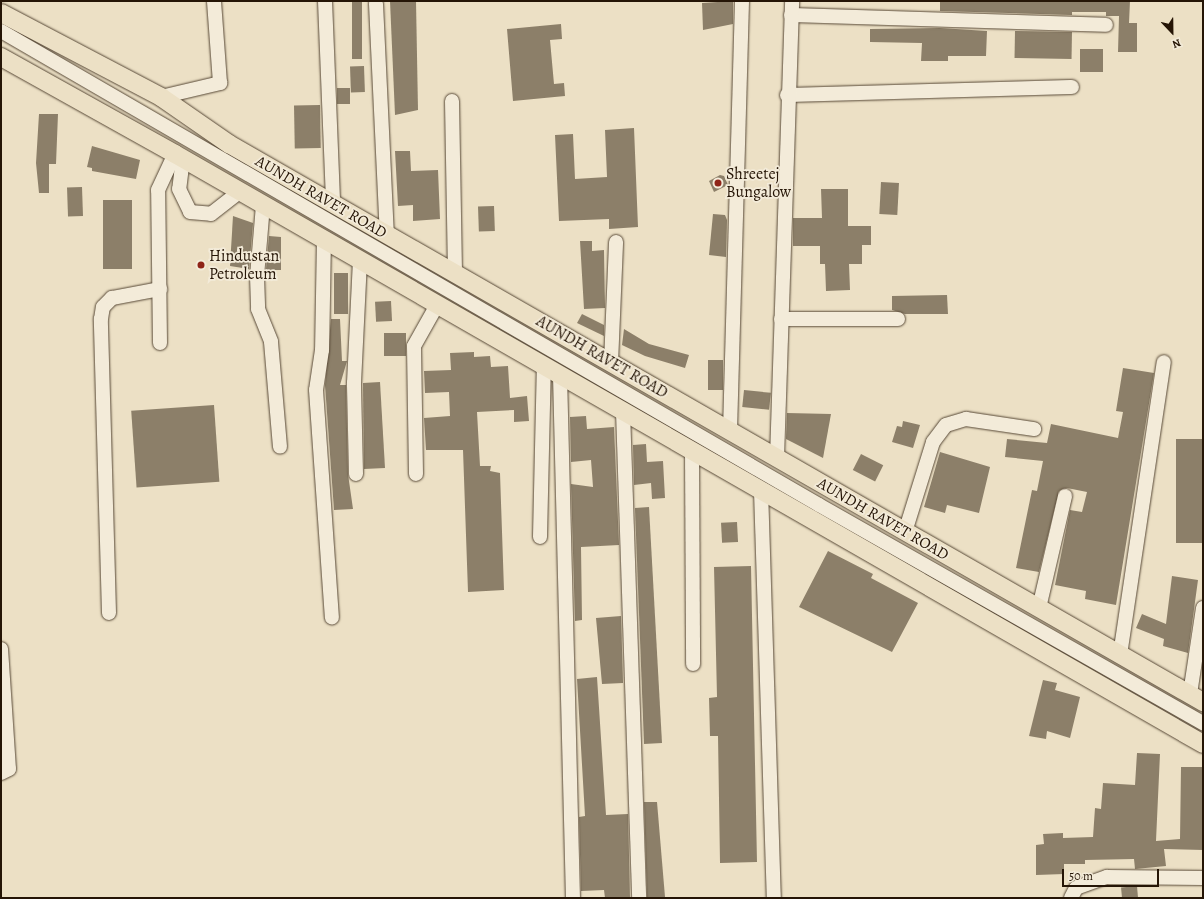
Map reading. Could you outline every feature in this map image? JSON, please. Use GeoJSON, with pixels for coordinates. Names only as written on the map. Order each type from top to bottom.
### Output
{"type":"FeatureCollection","features":[{"type":"Feature","properties":{"kind":"main road","name":"AUNDH RAVET ROAD"},"geometry":{"type":"LineString","coordinates":[[1,13],[161,97],[229,144],[387,235],[455,271],[611,363],[1197,698]]}},
{"type":"Feature","properties":{"kind":"main road"},"geometry":{"type":"LineString","coordinates":[[1,57],[263,204],[1203,744]]}},
{"type":"Feature","properties":{"kind":"street"},"geometry":{"type":"LineString","coordinates":[[161,97],[220,83],[214,1]]}},
{"type":"Feature","properties":{"kind":"street"},"geometry":{"type":"LineString","coordinates":[[325,1],[333,204]]}},
{"type":"Feature","properties":{"kind":"street"},"geometry":{"type":"LineString","coordinates":[[730,431],[742,1]]}},
{"type":"Feature","properties":{"kind":"street"},"geometry":{"type":"LineString","coordinates":[[376,4],[387,235]]}},
{"type":"Feature","properties":{"kind":"street"},"geometry":{"type":"LineString","coordinates":[[777,458],[787,95],[792,8],[1106,25]]}},
{"type":"Feature","properties":{"kind":"street"},"geometry":{"type":"LineString","coordinates":[[1,31],[806,497],[1203,723]]}},
{"type":"Feature","properties":{"kind":"street"},"geometry":{"type":"LineString","coordinates":[[787,95],[1072,87]]}},
{"type":"Feature","properties":{"kind":"street"},"geometry":{"type":"LineString","coordinates":[[452,101],[455,271]]}},
{"type":"Feature","properties":{"kind":"street"},"geometry":{"type":"LineString","coordinates":[[179,156],[179,190],[190,212],[211,214],[240,191]]}},
{"type":"Feature","properties":{"kind":"street"},"geometry":{"type":"LineString","coordinates":[[160,344],[158,190],[179,156]]}},
{"type":"Feature","properties":{"kind":"street"},"geometry":{"type":"LineString","coordinates":[[263,204],[256,276],[258,308],[271,342],[280,447]]}},
{"type":"Feature","properties":{"kind":"street"},"geometry":{"type":"LineString","coordinates":[[324,240],[322,350],[316,390],[332,617]]}},
{"type":"Feature","properties":{"kind":"street"},"geometry":{"type":"LineString","coordinates":[[611,363],[616,242]]}},
{"type":"Feature","properties":{"kind":"street"},"geometry":{"type":"LineString","coordinates":[[356,474],[354,383],[360,260]]}},
{"type":"Feature","properties":{"kind":"street"},"geometry":{"type":"LineString","coordinates":[[109,613],[101,320],[103,307],[112,298],[160,289]]}},
{"type":"Feature","properties":{"kind":"street"},"geometry":{"type":"LineString","coordinates":[[416,474],[414,346],[437,305]]}},
{"type":"Feature","properties":{"kind":"street"},"geometry":{"type":"LineString","coordinates":[[780,319],[898,319]]}},
{"type":"Feature","properties":{"kind":"street"},"geometry":{"type":"LineString","coordinates":[[1120,655],[1164,362]]}},
{"type":"Feature","properties":{"kind":"street"},"geometry":{"type":"LineString","coordinates":[[540,537],[544,366]]}},
{"type":"Feature","properties":{"kind":"street"},"geometry":{"type":"LineString","coordinates":[[560,375],[573,898]]}},
{"type":"Feature","properties":{"kind":"street"},"geometry":{"type":"LineString","coordinates":[[623,411],[639,898]]}},
{"type":"Feature","properties":{"kind":"street"},"geometry":{"type":"LineString","coordinates":[[905,532],[933,442],[946,424],[966,419],[1034,428]]}},
{"type":"Feature","properties":{"kind":"street"},"geometry":{"type":"LineString","coordinates":[[692,451],[693,664]]}},
{"type":"Feature","properties":{"kind":"street"},"geometry":{"type":"LineString","coordinates":[[761,490],[774,898]]}},
{"type":"Feature","properties":{"kind":"street"},"geometry":{"type":"LineString","coordinates":[[1039,608],[1065,496]]}},
{"type":"Feature","properties":{"kind":"street"},"geometry":{"type":"LineString","coordinates":[[1197,698],[1203,608]]}},
{"type":"Feature","properties":{"kind":"street"},"geometry":{"type":"LineString","coordinates":[[1,649],[9,769],[1,774]]}},
{"type":"Feature","properties":{"kind":"street"},"geometry":{"type":"LineString","coordinates":[[1071,898],[1076,888],[1107,877],[1203,878]]}},
{"type":"Feature","properties":{"kind":"building"},"geometry":{"type":"Polygon","coordinates":[[[352,1],[362,1],[362,59],[352,59],[352,1]]]}},
{"type":"Feature","properties":{"kind":"building"},"geometry":{"type":"Polygon","coordinates":[[[390,1],[416,1],[418,110],[395,115],[390,1]]]}},
{"type":"Feature","properties":{"kind":"building"},"geometry":{"type":"Polygon","coordinates":[[[733,1],[733,24],[703,30],[702,3],[733,1]]]}},
{"type":"Feature","properties":{"kind":"building"},"geometry":{"type":"Polygon","coordinates":[[[940,1],[1130,1],[1129,23],[1137,23],[1137,52],[1118,52],[1119,16],[1106,16],[1106,12],[1072,12],[1072,15],[940,11],[940,1]]]}},
{"type":"Feature","properties":{"kind":"building"},"geometry":{"type":"Polygon","coordinates":[[[561,24],[562,39],[550,40],[554,84],[564,83],[565,96],[513,101],[507,29],[561,24]]]}},
{"type":"Feature","properties":{"kind":"building"},"geometry":{"type":"Polygon","coordinates":[[[940,28],[987,31],[986,56],[948,56],[948,61],[921,61],[922,43],[870,42],[870,29],[940,28]]]}},
{"type":"Feature","properties":{"kind":"building"},"geometry":{"type":"Polygon","coordinates":[[[1015,31],[1072,32],[1072,59],[1015,58],[1015,31]]]}},
{"type":"Feature","properties":{"kind":"building"},"geometry":{"type":"Polygon","coordinates":[[[1080,49],[1103,49],[1103,72],[1080,72],[1080,49]]]}},
{"type":"Feature","properties":{"kind":"building"},"geometry":{"type":"Polygon","coordinates":[[[350,66],[364,66],[365,92],[351,92],[350,66]]]}},
{"type":"Feature","properties":{"kind":"building"},"geometry":{"type":"Polygon","coordinates":[[[337,88],[350,88],[350,104],[337,104],[337,88]]]}},
{"type":"Feature","properties":{"kind":"building"},"geometry":{"type":"Polygon","coordinates":[[[294,105],[320,105],[321,148],[295,148],[294,105]]]}},
{"type":"Feature","properties":{"kind":"building"},"geometry":{"type":"Polygon","coordinates":[[[39,114],[58,114],[56,164],[49,164],[49,193],[39,193],[36,163],[39,114]]]}},
{"type":"Feature","properties":{"kind":"building"},"geometry":{"type":"Polygon","coordinates":[[[634,128],[638,227],[609,229],[609,219],[559,221],[555,135],[573,134],[575,179],[607,177],[605,130],[634,128]]]}},
{"type":"Feature","properties":{"kind":"building"},"geometry":{"type":"Polygon","coordinates":[[[92,146],[140,160],[136,179],[92,171],[92,168],[87,167],[92,146]]]}},
{"type":"Feature","properties":{"kind":"building"},"geometry":{"type":"Polygon","coordinates":[[[395,151],[410,151],[411,171],[438,170],[440,219],[413,221],[413,205],[398,206],[395,151]]]}},
{"type":"Feature","properties":{"kind":"building","name":"Shreetej Bungalow"},"geometry":{"type":"Polygon","coordinates":[[[720,175],[724,176],[728,185],[714,192],[709,181],[720,175]]]}},
{"type":"Feature","properties":{"kind":"building"},"geometry":{"type":"Polygon","coordinates":[[[881,182],[899,183],[897,215],[879,214],[881,182]]]}},
{"type":"Feature","properties":{"kind":"building"},"geometry":{"type":"Polygon","coordinates":[[[82,187],[83,216],[68,217],[67,188],[82,187]]]}},
{"type":"Feature","properties":{"kind":"building"},"geometry":{"type":"Polygon","coordinates":[[[821,189],[848,189],[848,226],[871,226],[871,245],[862,245],[862,264],[849,264],[850,290],[826,291],[825,264],[820,264],[820,246],[793,246],[793,218],[822,218],[821,189]]]}},
{"type":"Feature","properties":{"kind":"building"},"geometry":{"type":"Polygon","coordinates":[[[103,200],[132,200],[132,269],[103,269],[103,200]]]}},
{"type":"Feature","properties":{"kind":"building"},"geometry":{"type":"Polygon","coordinates":[[[494,206],[495,231],[479,232],[478,207],[494,206]]]}},
{"type":"Feature","properties":{"kind":"building"},"geometry":{"type":"Polygon","coordinates":[[[713,214],[725,215],[727,220],[726,257],[709,255],[713,214]]]}},
{"type":"Feature","properties":{"kind":"building"},"geometry":{"type":"Polygon","coordinates":[[[233,216],[253,223],[249,269],[230,266],[233,216]]]}},
{"type":"Feature","properties":{"kind":"building"},"geometry":{"type":"Polygon","coordinates":[[[269,236],[281,237],[281,270],[266,270],[269,236]]]}},
{"type":"Feature","properties":{"kind":"building"},"geometry":{"type":"Polygon","coordinates":[[[580,241],[592,241],[592,251],[604,250],[605,308],[584,309],[580,241]]]}},
{"type":"Feature","properties":{"kind":"building"},"geometry":{"type":"Polygon","coordinates":[[[334,273],[348,273],[348,314],[334,314],[334,273]]]}},
{"type":"Feature","properties":{"kind":"building"},"geometry":{"type":"Polygon","coordinates":[[[947,295],[948,314],[905,314],[892,310],[892,296],[947,295]]]}},
{"type":"Feature","properties":{"kind":"building"},"geometry":{"type":"Polygon","coordinates":[[[391,301],[392,321],[376,322],[375,302],[391,301]]]}},
{"type":"Feature","properties":{"kind":"building"},"geometry":{"type":"Polygon","coordinates":[[[582,314],[604,325],[604,336],[577,323],[582,314]]]}},
{"type":"Feature","properties":{"kind":"building"},"geometry":{"type":"Polygon","coordinates":[[[331,319],[340,319],[342,361],[347,361],[340,385],[346,385],[348,474],[353,509],[334,510],[325,385],[331,319]]]}},
{"type":"Feature","properties":{"kind":"building"},"geometry":{"type":"Polygon","coordinates":[[[624,329],[649,344],[689,355],[685,368],[645,356],[622,345],[624,329]]]}},
{"type":"Feature","properties":{"kind":"building"},"geometry":{"type":"Polygon","coordinates":[[[384,333],[406,333],[406,356],[384,356],[384,333]]]}},
{"type":"Feature","properties":{"kind":"building"},"geometry":{"type":"Polygon","coordinates":[[[474,352],[474,357],[490,356],[491,367],[508,366],[510,398],[527,396],[529,421],[514,422],[514,410],[477,412],[480,466],[491,466],[490,471],[500,473],[504,590],[468,592],[463,450],[426,450],[424,418],[450,416],[449,392],[425,393],[424,371],[451,370],[450,353],[474,352]]]}},
{"type":"Feature","properties":{"kind":"building"},"geometry":{"type":"Polygon","coordinates":[[[708,360],[723,360],[723,390],[708,390],[708,360]]]}},
{"type":"Feature","properties":{"kind":"building"},"geometry":{"type":"Polygon","coordinates":[[[1123,368],[1154,373],[1116,605],[1085,599],[1086,591],[1055,585],[1070,510],[1082,512],[1087,492],[1067,488],[1059,491],[1039,572],[1016,568],[1032,490],[1037,491],[1043,461],[1005,457],[1007,439],[1047,443],[1051,424],[1118,438],[1123,412],[1116,411],[1123,368]]]}},
{"type":"Feature","properties":{"kind":"building"},"geometry":{"type":"Polygon","coordinates":[[[380,382],[385,468],[364,469],[363,383],[380,382]]]}},
{"type":"Feature","properties":{"kind":"building"},"geometry":{"type":"Polygon","coordinates":[[[744,390],[771,393],[769,410],[742,407],[744,390]]]}},
{"type":"Feature","properties":{"kind":"building"},"geometry":{"type":"Polygon","coordinates":[[[214,405],[219,482],[137,488],[131,411],[214,405]]]}},
{"type":"Feature","properties":{"kind":"building"},"geometry":{"type":"Polygon","coordinates":[[[787,413],[831,414],[823,458],[786,439],[787,413]]]}},
{"type":"Feature","properties":{"kind":"building"},"geometry":{"type":"Polygon","coordinates":[[[586,416],[587,429],[614,427],[619,545],[581,547],[582,620],[575,621],[571,484],[593,487],[591,460],[571,462],[570,417],[586,416]]]}},
{"type":"Feature","properties":{"kind":"building"},"geometry":{"type":"Polygon","coordinates":[[[903,421],[920,425],[913,448],[892,442],[897,426],[902,427],[903,421]]]}},
{"type":"Feature","properties":{"kind":"building"},"geometry":{"type":"Polygon","coordinates":[[[1176,439],[1203,439],[1203,543],[1176,543],[1176,439]]]}},
{"type":"Feature","properties":{"kind":"building"},"geometry":{"type":"Polygon","coordinates":[[[646,444],[647,462],[663,461],[665,498],[652,499],[651,483],[634,485],[633,445],[646,444]]]}},
{"type":"Feature","properties":{"kind":"building"},"geometry":{"type":"Polygon","coordinates":[[[940,452],[990,467],[979,513],[947,505],[945,513],[924,507],[940,452]]]}},
{"type":"Feature","properties":{"kind":"building"},"geometry":{"type":"Polygon","coordinates":[[[861,454],[883,465],[875,481],[853,470],[861,454]]]}},
{"type":"Feature","properties":{"kind":"building"},"geometry":{"type":"Polygon","coordinates":[[[649,507],[662,743],[644,744],[635,508],[649,507]]]}},
{"type":"Feature","properties":{"kind":"building"},"geometry":{"type":"Polygon","coordinates":[[[737,522],[738,542],[722,543],[721,523],[737,522]]]}},
{"type":"Feature","properties":{"kind":"building"},"geometry":{"type":"Polygon","coordinates":[[[828,551],[873,574],[871,578],[918,603],[892,652],[799,607],[828,551]]]}},
{"type":"Feature","properties":{"kind":"building"},"geometry":{"type":"Polygon","coordinates":[[[751,566],[757,862],[720,863],[718,736],[710,736],[709,698],[717,697],[714,567],[751,566]]]}},
{"type":"Feature","properties":{"kind":"building"},"geometry":{"type":"Polygon","coordinates":[[[1172,576],[1198,580],[1188,653],[1163,646],[1164,639],[1136,628],[1142,614],[1166,624],[1172,576]]]}},
{"type":"Feature","properties":{"kind":"building"},"geometry":{"type":"Polygon","coordinates":[[[621,616],[623,683],[602,684],[596,618],[621,616]]]}},
{"type":"Feature","properties":{"kind":"building"},"geometry":{"type":"Polygon","coordinates":[[[597,677],[606,815],[628,814],[630,898],[605,898],[604,890],[581,891],[579,817],[585,816],[577,679],[597,677]]]}},
{"type":"Feature","properties":{"kind":"building"},"geometry":{"type":"Polygon","coordinates":[[[1043,680],[1057,683],[1055,690],[1080,697],[1070,738],[1047,731],[1046,739],[1029,736],[1043,680]]]}},
{"type":"Feature","properties":{"kind":"building"},"geometry":{"type":"Polygon","coordinates":[[[1137,753],[1160,754],[1156,841],[1180,839],[1181,767],[1203,767],[1203,850],[1164,849],[1166,866],[1135,869],[1134,859],[1085,860],[1085,864],[1064,864],[1064,874],[1036,875],[1036,845],[1044,844],[1043,834],[1063,833],[1063,838],[1093,837],[1095,808],[1101,809],[1103,783],[1135,785],[1137,753]]]}},
{"type":"Feature","properties":{"kind":"building"},"geometry":{"type":"Polygon","coordinates":[[[644,802],[657,802],[665,897],[647,898],[644,802]]]}},
{"type":"Feature","properties":{"kind":"building"},"geometry":{"type":"Polygon","coordinates":[[[1137,886],[1138,898],[1122,898],[1121,887],[1137,886]]]}},
{"type":"Feature","properties":{"kind":"place","name":"Shreetej Bungalow"},"geometry":{"type":"Point","coordinates":[718,183]}},
{"type":"Feature","properties":{"kind":"place","name":"Hindustan Petroleum"},"geometry":{"type":"Point","coordinates":[201,265]}}]}
